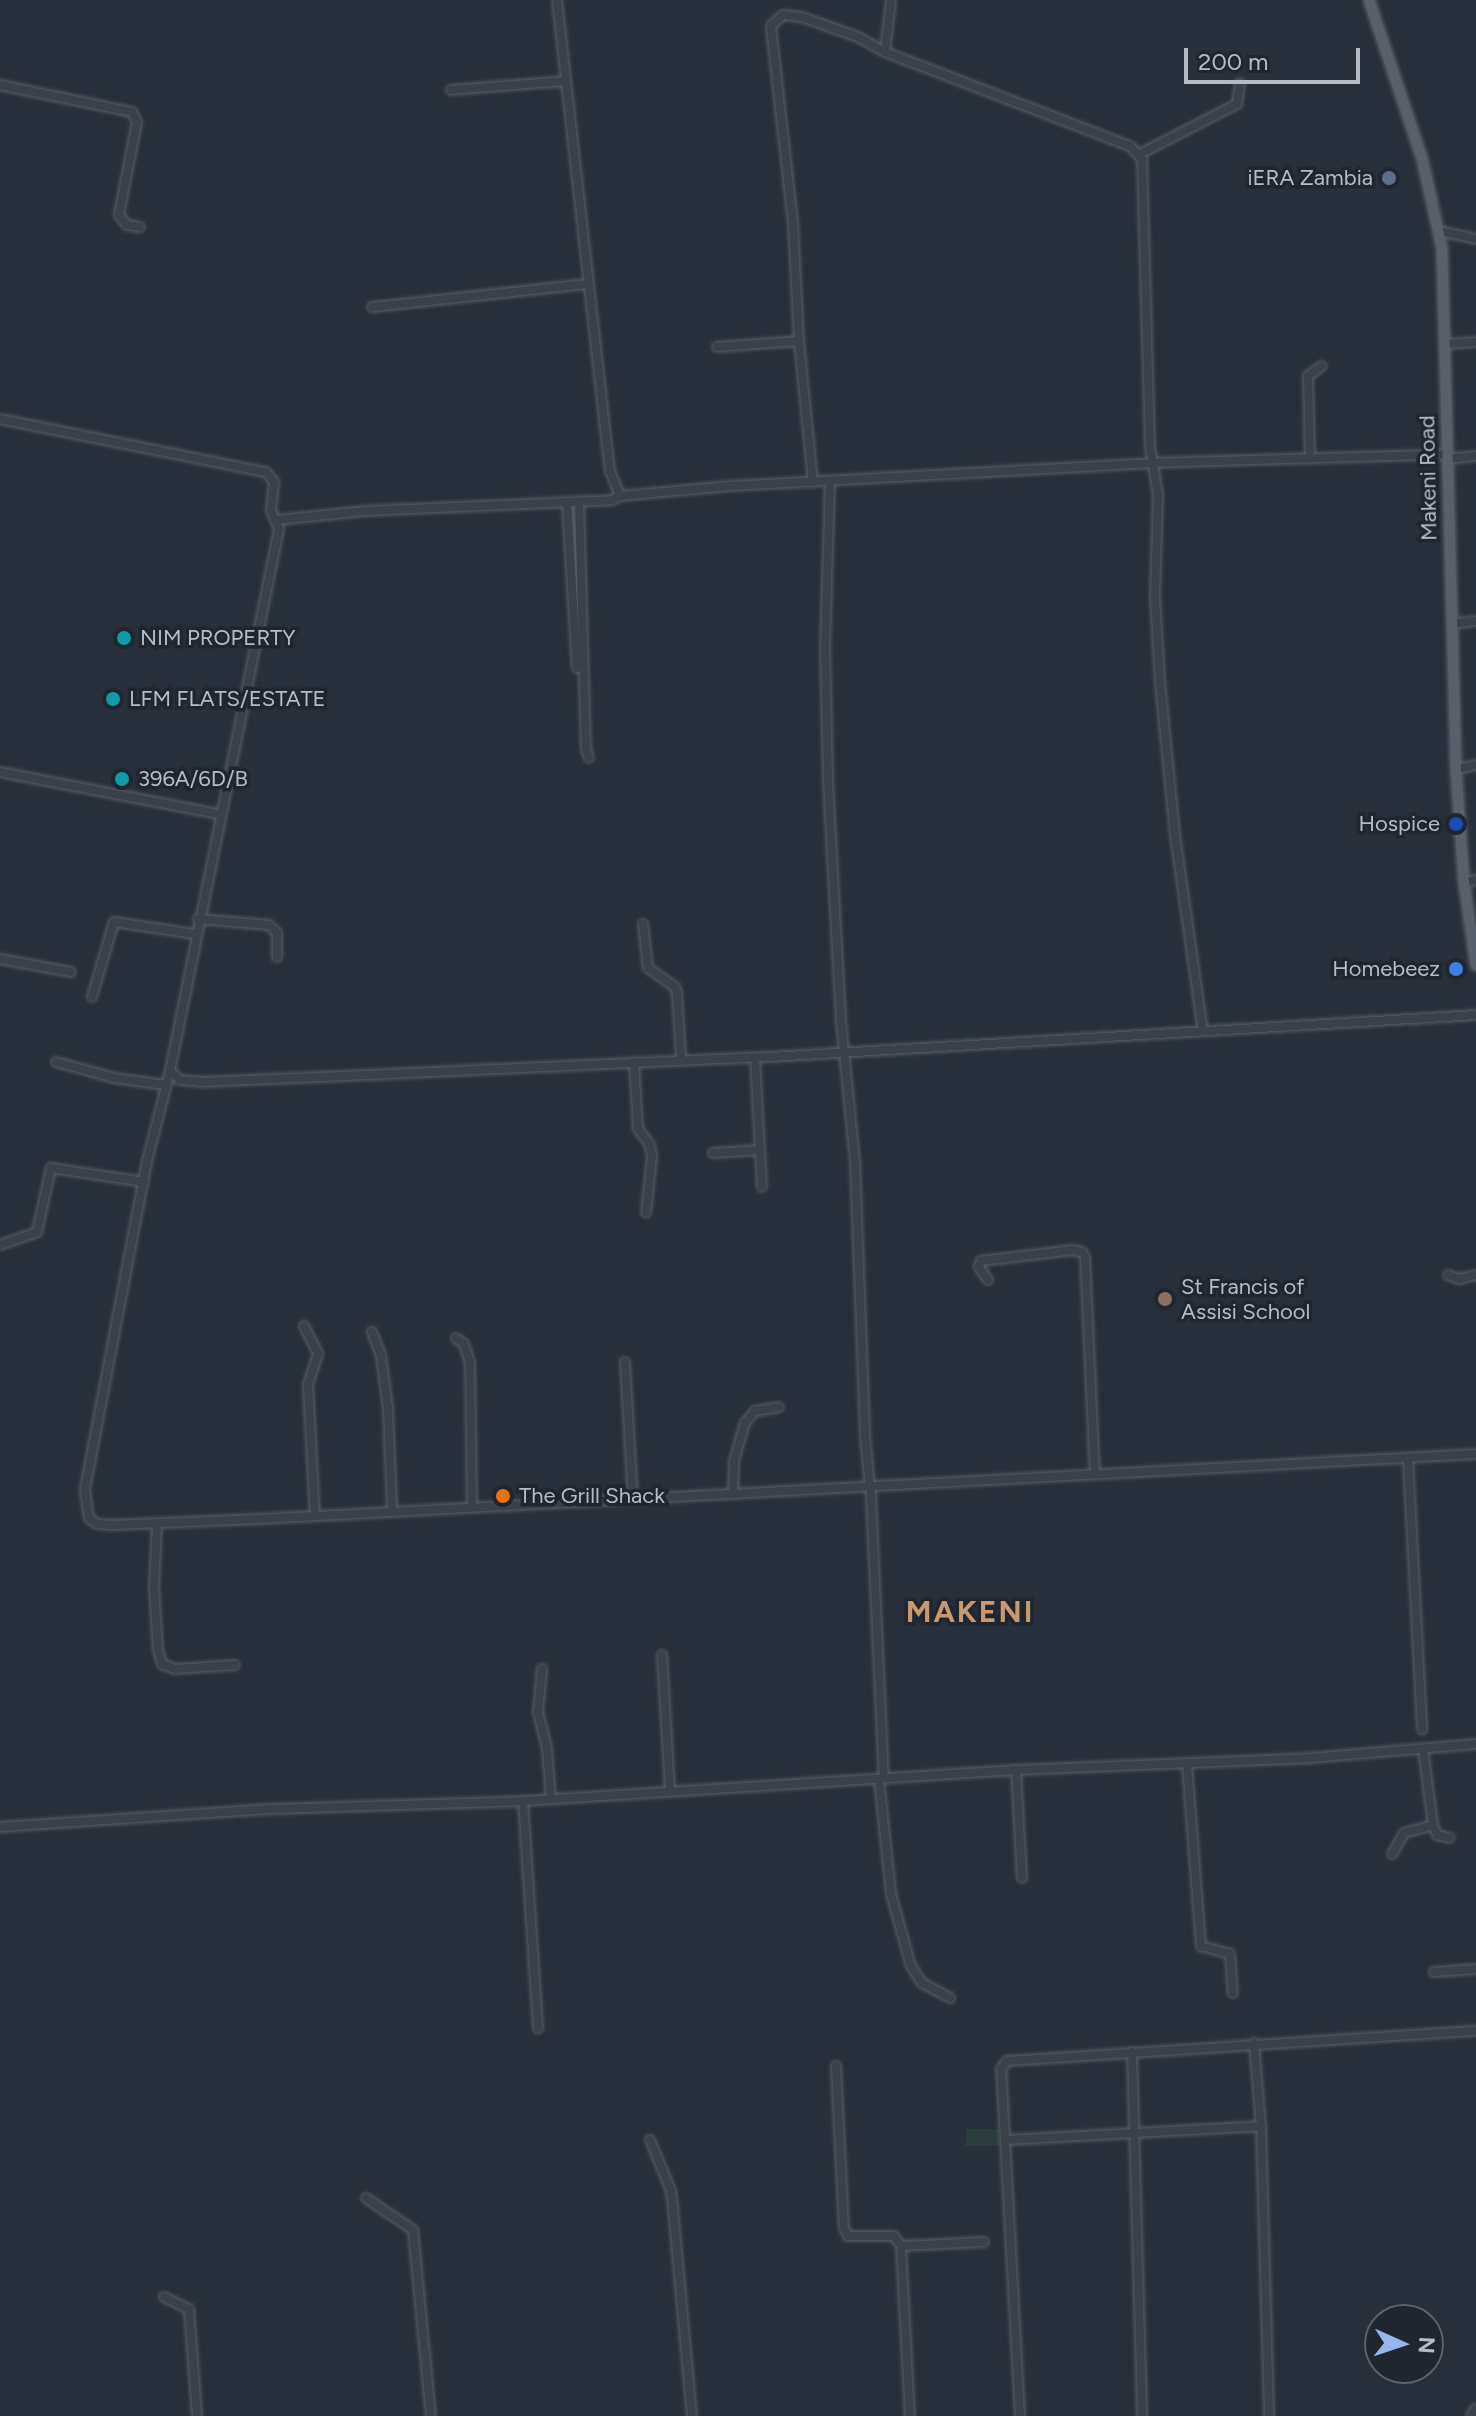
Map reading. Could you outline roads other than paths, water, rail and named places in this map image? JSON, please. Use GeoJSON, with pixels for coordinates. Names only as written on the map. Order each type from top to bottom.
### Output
{"type":"FeatureCollection","features":[{"type":"Feature","properties":{"kind":"main road","name":"Makeni Road"},"geometry":{"type":"LineString","coordinates":[[1369,0],[1422,158],[1439,231],[1446,344],[1456,769],[1464,882],[1476,965]]}},
{"type":"Feature","properties":{"kind":"street"},"geometry":{"type":"LineString","coordinates":[[557,0],[610,471],[620,496]]}},
{"type":"Feature","properties":{"kind":"street"},"geometry":{"type":"LineString","coordinates":[[885,52],[891,0]]}},
{"type":"Feature","properties":{"kind":"street"},"geometry":{"type":"LineString","coordinates":[[813,482],[799,341],[793,223],[771,26],[783,15],[802,17],[858,37],[885,52],[1130,146],[1140,154],[1152,463],[1158,495],[1155,598],[1160,682],[1175,835],[1203,1031]]}},
{"type":"Feature","properties":{"kind":"street"},"geometry":{"type":"LineString","coordinates":[[451,90],[566,81]]}},
{"type":"Feature","properties":{"kind":"street"},"geometry":{"type":"LineString","coordinates":[[1140,154],[1237,104],[1240,83]]}},
{"type":"Feature","properties":{"kind":"street"},"geometry":{"type":"LineString","coordinates":[[0,85],[132,112],[137,122],[119,215],[127,225],[140,227]]}},
{"type":"Feature","properties":{"kind":"street"},"geometry":{"type":"LineString","coordinates":[[1439,231],[1476,239]]}},
{"type":"Feature","properties":{"kind":"street"},"geometry":{"type":"LineString","coordinates":[[372,307],[588,284]]}},
{"type":"Feature","properties":{"kind":"street"},"geometry":{"type":"LineString","coordinates":[[717,347],[799,341]]}},
{"type":"Feature","properties":{"kind":"street"},"geometry":{"type":"LineString","coordinates":[[1446,344],[1476,342]]}},
{"type":"Feature","properties":{"kind":"street"},"geometry":{"type":"LineString","coordinates":[[1310,458],[1308,376],[1322,366]]}},
{"type":"Feature","properties":{"kind":"street"},"geometry":{"type":"LineString","coordinates":[[0,419],[266,472],[274,482],[271,510],[278,534],[219,814],[170,1071],[144,1182],[85,1507],[89,1518],[97,1524],[157,1524],[392,1510],[869,1489],[1476,1454]]}},
{"type":"Feature","properties":{"kind":"street"},"geometry":{"type":"LineString","coordinates":[[276,520],[407,508],[579,502],[620,496],[813,482],[1152,463],[1476,456]]}},
{"type":"Feature","properties":{"kind":"street"},"geometry":{"type":"LineString","coordinates":[[830,481],[825,646],[828,781],[844,1053],[856,1190],[881,1779],[891,1894],[911,1966],[922,1983],[950,1998]]}},
{"type":"Feature","properties":{"kind":"street"},"geometry":{"type":"LineString","coordinates":[[567,502],[577,668]]}},
{"type":"Feature","properties":{"kind":"street"},"geometry":{"type":"LineString","coordinates":[[579,502],[586,749],[589,758]]}},
{"type":"Feature","properties":{"kind":"street"},"geometry":{"type":"LineString","coordinates":[[1451,624],[1476,621]]}},
{"type":"Feature","properties":{"kind":"street"},"geometry":{"type":"LineString","coordinates":[[1456,769],[1476,765]]}},
{"type":"Feature","properties":{"kind":"street"},"geometry":{"type":"LineString","coordinates":[[0,772],[219,814]]}},
{"type":"Feature","properties":{"kind":"street"},"geometry":{"type":"LineString","coordinates":[[1464,882],[1476,880]]}},
{"type":"Feature","properties":{"kind":"street"},"geometry":{"type":"LineString","coordinates":[[198,919],[269,925],[277,933],[277,957]]}},
{"type":"Feature","properties":{"kind":"street"},"geometry":{"type":"LineString","coordinates":[[92,997],[114,922],[195,934]]}},
{"type":"Feature","properties":{"kind":"street"},"geometry":{"type":"LineString","coordinates":[[643,924],[648,968],[675,987],[677,993],[681,1059]]}},
{"type":"Feature","properties":{"kind":"street"},"geometry":{"type":"LineString","coordinates":[[0,959],[71,972]]}},
{"type":"Feature","properties":{"kind":"street"},"geometry":{"type":"LineString","coordinates":[[170,1071],[180,1080],[201,1082],[755,1058],[1476,1015]]}},
{"type":"Feature","properties":{"kind":"street"},"geometry":{"type":"LineString","coordinates":[[755,1058],[762,1187]]}},
{"type":"Feature","properties":{"kind":"street"},"geometry":{"type":"LineString","coordinates":[[56,1062],[114,1078],[166,1085]]}},
{"type":"Feature","properties":{"kind":"street"},"geometry":{"type":"LineString","coordinates":[[634,1062],[638,1129],[649,1143],[652,1156],[646,1213]]}},
{"type":"Feature","properties":{"kind":"street"},"geometry":{"type":"LineString","coordinates":[[713,1153],[760,1150]]}},
{"type":"Feature","properties":{"kind":"street"},"geometry":{"type":"LineString","coordinates":[[0,1245],[37,1232],[51,1168],[144,1182]]}},
{"type":"Feature","properties":{"kind":"street"},"geometry":{"type":"LineString","coordinates":[[988,1280],[979,1267],[981,1261],[1073,1250],[1082,1252],[1085,1257],[1095,1474]]}},
{"type":"Feature","properties":{"kind":"street"},"geometry":{"type":"LineString","coordinates":[[1448,1275],[1459,1279],[1476,1275]]}},
{"type":"Feature","properties":{"kind":"street"},"geometry":{"type":"LineString","coordinates":[[304,1326],[318,1354],[308,1384],[315,1516]]}},
{"type":"Feature","properties":{"kind":"street"},"geometry":{"type":"LineString","coordinates":[[372,1332],[381,1356],[387,1397],[392,1510]]}},
{"type":"Feature","properties":{"kind":"street"},"geometry":{"type":"LineString","coordinates":[[456,1338],[464,1344],[470,1362],[472,1507]]}},
{"type":"Feature","properties":{"kind":"street"},"geometry":{"type":"LineString","coordinates":[[625,1362],[633,1499]]}},
{"type":"Feature","properties":{"kind":"street"},"geometry":{"type":"LineString","coordinates":[[733,1494],[734,1461],[745,1423],[755,1411],[779,1407]]}},
{"type":"Feature","properties":{"kind":"street"},"geometry":{"type":"LineString","coordinates":[[1408,1459],[1422,1730]]}},
{"type":"Feature","properties":{"kind":"street"},"geometry":{"type":"LineString","coordinates":[[157,1524],[154,1588],[158,1650],[162,1664],[175,1669],[235,1665]]}},
{"type":"Feature","properties":{"kind":"street"},"geometry":{"type":"LineString","coordinates":[[662,1655],[670,1791]]}},
{"type":"Feature","properties":{"kind":"street"},"geometry":{"type":"LineString","coordinates":[[542,1669],[538,1712],[547,1749],[551,1799]]}},
{"type":"Feature","properties":{"kind":"street"},"geometry":{"type":"LineString","coordinates":[[0,1827],[273,1809],[523,1801],[1016,1770],[1187,1764],[1476,1744]]}},
{"type":"Feature","properties":{"kind":"street"},"geometry":{"type":"LineString","coordinates":[[1423,1749],[1433,1825],[1437,1835],[1450,1838]]}},
{"type":"Feature","properties":{"kind":"street"},"geometry":{"type":"LineString","coordinates":[[1187,1764],[1201,1946],[1230,1954],[1233,1993]]}},
{"type":"Feature","properties":{"kind":"street"},"geometry":{"type":"LineString","coordinates":[[1016,1770],[1022,1878]]}},
{"type":"Feature","properties":{"kind":"street"},"geometry":{"type":"LineString","coordinates":[[523,1801],[538,2029]]}},
{"type":"Feature","properties":{"kind":"street"},"geometry":{"type":"LineString","coordinates":[[1392,1854],[1403,1834],[1433,1825]]}},
{"type":"Feature","properties":{"kind":"street"},"geometry":{"type":"LineString","coordinates":[[1434,1972],[1476,1969]]}},
{"type":"Feature","properties":{"kind":"street"},"geometry":{"type":"LineString","coordinates":[[1020,2416],[1001,2069],[1007,2061],[1476,2031]]}},
{"type":"Feature","properties":{"kind":"street"},"geometry":{"type":"LineString","coordinates":[[1254,2043],[1261,2126],[1269,2416]]}},
{"type":"Feature","properties":{"kind":"street"},"geometry":{"type":"LineString","coordinates":[[1132,2052],[1142,2416]]}},
{"type":"Feature","properties":{"kind":"street"},"geometry":{"type":"LineString","coordinates":[[836,2066],[845,2233],[853,2237],[893,2235],[901,2246],[910,2416]]}},
{"type":"Feature","properties":{"kind":"street"},"geometry":{"type":"LineString","coordinates":[[1005,2140],[1261,2126]]}},
{"type":"Feature","properties":{"kind":"street"},"geometry":{"type":"LineString","coordinates":[[650,2140],[671,2191],[692,2416]]}},
{"type":"Feature","properties":{"kind":"street"},"geometry":{"type":"LineString","coordinates":[[366,2198],[413,2230],[431,2416]]}},
{"type":"Feature","properties":{"kind":"street"},"geometry":{"type":"LineString","coordinates":[[901,2246],[984,2242]]}},
{"type":"Feature","properties":{"kind":"street"},"geometry":{"type":"LineString","coordinates":[[164,2297],[189,2309],[197,2416]]}},
{"type":"Feature","properties":{"kind":"street"},"geometry":{"type":"LineString","coordinates":[[1471,2416],[1476,2408]]}},
{"type":"Feature","properties":{"kind":"place","name":"iERA Zambia"},"geometry":{"type":"Point","coordinates":[1389,178]}},
{"type":"Feature","properties":{"kind":"place","name":"NIM PROPERTY"},"geometry":{"type":"Point","coordinates":[124,638]}},
{"type":"Feature","properties":{"kind":"place","name":"LFM FLATS/ESTATE"},"geometry":{"type":"Point","coordinates":[113,699]}},
{"type":"Feature","properties":{"kind":"place","name":"396A/6D/B"},"geometry":{"type":"Point","coordinates":[122,779]}},
{"type":"Feature","properties":{"kind":"place","name":"Hospice"},"geometry":{"type":"Point","coordinates":[1456,824]}},
{"type":"Feature","properties":{"kind":"place","name":"Homebeez"},"geometry":{"type":"Point","coordinates":[1456,969]}},
{"type":"Feature","properties":{"kind":"place","name":"St Francis of Assisi School"},"geometry":{"type":"Point","coordinates":[1165,1299]}},
{"type":"Feature","properties":{"kind":"place","name":"The Grill Shack"},"geometry":{"type":"Point","coordinates":[503,1496]}},
{"type":"Feature","properties":{"kind":"district","name":"MAKENI"},"geometry":{"type":"Point","coordinates":[970,1612]}}]}
